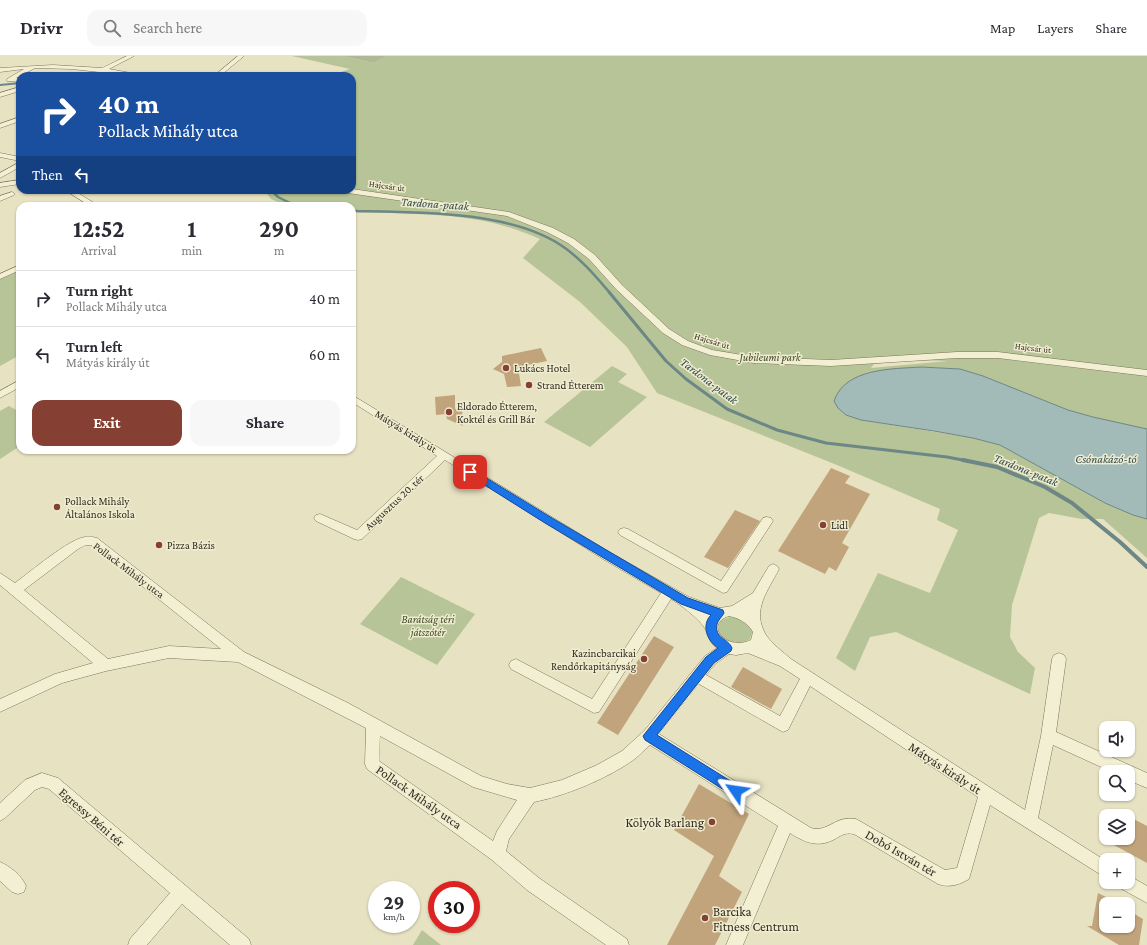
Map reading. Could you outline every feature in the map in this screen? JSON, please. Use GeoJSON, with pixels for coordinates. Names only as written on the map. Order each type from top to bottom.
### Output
{"type":"FeatureCollection","features":[{"type":"Feature","properties":{"kind":"street"},"geometry":{"type":"LineString","coordinates":[[102,70],[131,56]]}},
{"type":"Feature","properties":{"kind":"street"},"geometry":{"type":"LineString","coordinates":[[222,72],[241,56]]}},
{"type":"Feature","properties":{"kind":"street"},"geometry":{"type":"LineString","coordinates":[[238,67],[248,56]]}},
{"type":"Feature","properties":{"kind":"street"},"geometry":{"type":"LineString","coordinates":[[20,72],[30,65]]}},
{"type":"Feature","properties":{"kind":"street"},"geometry":{"type":"LineString","coordinates":[[0,70],[30,65],[116,72]]}},
{"type":"Feature","properties":{"kind":"street"},"geometry":{"type":"LineString","coordinates":[[16,75],[9,80],[16,80]]}},
{"type":"Feature","properties":{"kind":"street"},"geometry":{"type":"LineString","coordinates":[[0,95],[16,90]]}},
{"type":"Feature","properties":{"kind":"street"},"geometry":{"type":"LineString","coordinates":[[0,126],[16,120]]}},
{"type":"Feature","properties":{"kind":"street"},"geometry":{"type":"LineString","coordinates":[[1,155],[16,159]]}},
{"type":"Feature","properties":{"kind":"street"},"geometry":{"type":"LineString","coordinates":[[1,155],[12,163],[10,175],[16,178]]}},
{"type":"Feature","properties":{"kind":"street"},"geometry":{"type":"LineString","coordinates":[[0,176],[16,166]]}},
{"type":"Feature","properties":{"kind":"street"},"geometry":{"type":"LineString","coordinates":[[0,182],[16,179]]}},
{"type":"Feature","properties":{"kind":"street"},"geometry":{"type":"LineString","coordinates":[[0,185],[16,180]]}},
{"type":"Feature","properties":{"kind":"street","name":"Hajcsár út"},"geometry":{"type":"LineString","coordinates":[[356,192],[509,214],[556,233],[571,241],[592,257],[622,291],[666,331],[685,342],[710,352],[741,359],[832,362],[957,355],[998,355],[1147,373]]}},
{"type":"Feature","properties":{"kind":"street"},"geometry":{"type":"LineString","coordinates":[[0,199],[12,194]]}},
{"type":"Feature","properties":{"kind":"street"},"geometry":{"type":"LineString","coordinates":[[74,194],[88,202]]}},
{"type":"Feature","properties":{"kind":"street"},"geometry":{"type":"LineString","coordinates":[[0,277],[16,269]]}},
{"type":"Feature","properties":{"kind":"street"},"geometry":{"type":"LineString","coordinates":[[0,395],[16,385]]}},
{"type":"Feature","properties":{"kind":"street","name":"Mátyás király út"},"geometry":{"type":"LineString","coordinates":[[356,400],[542,517],[685,601],[719,613],[735,611]]}},
{"type":"Feature","properties":{"kind":"street","name":"Augusztus 20. tér"},"geometry":{"type":"LineString","coordinates":[[320,518],[358,536],[444,455]]}},
{"type":"Feature","properties":{"kind":"street"},"geometry":{"type":"LineString","coordinates":[[624,532],[723,588],[767,521]]}},
{"type":"Feature","properties":{"kind":"street","name":"Pollack Mihály utca"},"geometry":{"type":"LineString","coordinates":[[15,590],[74,546],[85,541],[93,541],[239,656],[373,724],[481,784],[511,792],[530,795],[562,787],[602,770],[627,756],[649,736],[710,660],[716,637]]}},
{"type":"Feature","properties":{"kind":"street"},"geometry":{"type":"LineString","coordinates":[[753,621],[757,597],[772,569]]}},
{"type":"Feature","properties":{"kind":"street"},"geometry":{"type":"LineString","coordinates":[[0,578],[106,665]]}},
{"type":"Feature","properties":{"kind":"street"},"geometry":{"type":"LineString","coordinates":[[516,665],[594,707],[669,592]]}},
{"type":"Feature","properties":{"kind":"street"},"geometry":{"type":"LineString","coordinates":[[719,613],[714,617],[716,637],[738,650],[753,644],[758,627],[753,621],[735,611],[757,597]]}},
{"type":"Feature","properties":{"kind":"street","name":"Mátyás király út"},"geometry":{"type":"LineString","coordinates":[[685,601],[716,637]]}},
{"type":"Feature","properties":{"kind":"street","name":"Mátyás király út"},"geometry":{"type":"LineString","coordinates":[[753,644],[808,677],[986,794],[1099,866]]}},
{"type":"Feature","properties":{"kind":"street","name":"Pollack Mihály utca"},"geometry":{"type":"LineString","coordinates":[[0,705],[60,678],[106,665],[169,652],[239,656]]}},
{"type":"Feature","properties":{"kind":"street"},"geometry":{"type":"LineString","coordinates":[[1030,822],[1048,736],[1059,659]]}},
{"type":"Feature","properties":{"kind":"street"},"geometry":{"type":"LineString","coordinates":[[696,676],[783,726],[808,677]]}},
{"type":"Feature","properties":{"kind":"street","name":"Pollack Mihály utca"},"geometry":{"type":"LineString","coordinates":[[373,724],[372,764],[498,854],[533,884],[621,945]]}},
{"type":"Feature","properties":{"kind":"street","name":"Dobó István tér"},"geometry":{"type":"LineString","coordinates":[[649,736],[787,823],[809,834],[819,837],[825,836],[840,826],[848,825],[856,827],[944,878],[957,877],[963,873],[986,794]]}},
{"type":"Feature","properties":{"kind":"street"},"geometry":{"type":"LineString","coordinates":[[1048,736],[1112,765]]}},
{"type":"Feature","properties":{"kind":"street"},"geometry":{"type":"LineString","coordinates":[[1135,775],[1147,781]]}},
{"type":"Feature","properties":{"kind":"street","name":"Egressy Béni tér"},"geometry":{"type":"LineString","coordinates":[[0,813],[30,785],[42,780],[53,783],[128,849],[182,892],[243,945]]}},
{"type":"Feature","properties":{"kind":"street"},"geometry":{"type":"LineString","coordinates":[[498,854],[502,836],[530,795]]}},
{"type":"Feature","properties":{"kind":"street"},"geometry":{"type":"LineString","coordinates":[[734,945],[787,823]]}},
{"type":"Feature","properties":{"kind":"street"},"geometry":{"type":"LineString","coordinates":[[0,870],[18,886]]}},
{"type":"Feature","properties":{"kind":"street"},"geometry":{"type":"LineString","coordinates":[[1135,888],[1147,895]]}},
{"type":"Feature","properties":{"kind":"street"},"geometry":{"type":"LineString","coordinates":[[136,945],[182,892]]}},
{"type":"Feature","properties":{"kind":"green space","name":"Jubileumi park"},"geometry":{"type":"Polygon","coordinates":[[[292,56],[342,56],[374,63],[387,56],[1147,56],[1147,429],[1068,410],[983,376],[960,369],[921,367],[866,373],[835,401],[842,411],[861,420],[973,438],[1000,445],[1105,503],[1133,515],[1147,519],[1147,558],[1103,519],[1082,519],[1049,513],[1039,518],[1012,605],[1010,637],[1018,652],[1035,668],[1030,694],[896,632],[870,637],[855,671],[836,658],[878,573],[930,593],[958,530],[937,520],[940,509],[837,465],[657,393],[627,347],[580,302],[523,258],[540,239],[511,228],[453,216],[356,212],[356,202],[278,202],[271,199],[267,194],[356,194],[356,72],[341,72],[350,69],[292,56]],[[913,360],[874,364],[871,368],[948,361],[913,360]]]}},
{"type":"Feature","properties":{"kind":"green space"},"geometry":{"type":"Polygon","coordinates":[[[342,56],[387,56],[374,63],[342,56]]]}},
{"type":"Feature","properties":{"kind":"green space"},"geometry":{"type":"Polygon","coordinates":[[[16,269],[16,357],[0,366],[0,277],[16,269]]]}},
{"type":"Feature","properties":{"kind":"green space"},"geometry":{"type":"Polygon","coordinates":[[[612,366],[627,374],[618,382],[647,397],[590,447],[544,422],[612,366]]]}},
{"type":"Feature","properties":{"kind":"green space"},"geometry":{"type":"Polygon","coordinates":[[[9,406],[16,410],[16,449],[0,459],[0,411],[9,406]]]}},
{"type":"Feature","properties":{"kind":"green space","name":"Barátság téri játszótér"},"geometry":{"type":"Polygon","coordinates":[[[401,577],[475,614],[437,665],[360,624],[401,577]]]}},
{"type":"Feature","properties":{"kind":"green space"},"geometry":{"type":"Polygon","coordinates":[[[733,616],[744,619],[753,631],[750,639],[744,643],[730,643],[721,637],[719,630],[720,623],[722,620],[733,616]]]}},
{"type":"Feature","properties":{"kind":"green space"},"geometry":{"type":"Polygon","coordinates":[[[422,930],[441,945],[413,945],[422,930]]]}},
{"type":"Feature","properties":{"kind":"water","name":"Csónakázó-tó"},"geometry":{"type":"Polygon","coordinates":[[[921,367],[960,369],[983,376],[1068,410],[1147,429],[1147,519],[1133,515],[1105,503],[1000,445],[973,438],[861,420],[846,415],[838,408],[834,401],[840,390],[848,382],[859,376],[884,370],[921,367]]]}},
{"type":"Feature","properties":{"kind":"building","name":"Lukács Hotel"},"geometry":{"type":"Polygon","coordinates":[[[541,348],[547,361],[518,367],[521,386],[507,387],[504,374],[493,369],[502,362],[502,356],[541,348]]]}},
{"type":"Feature","properties":{"kind":"building","name":"Eldorado Étterem, Koktél és Grill Bár"},"geometry":{"type":"Polygon","coordinates":[[[455,395],[455,409],[462,408],[463,426],[447,419],[446,414],[436,415],[435,397],[455,395]]]}},
{"type":"Feature","properties":{"kind":"building","name":"Lidl"},"geometry":{"type":"Polygon","coordinates":[[[831,468],[850,476],[845,483],[870,494],[842,543],[849,547],[836,571],[829,567],[825,574],[778,551],[831,468]]]}},
{"type":"Feature","properties":{"kind":"building"},"geometry":{"type":"Polygon","coordinates":[[[735,510],[760,521],[728,568],[704,557],[735,510]]]}},
{"type":"Feature","properties":{"kind":"building","name":"Kazincbarcikai Rendőrkapitányság"},"geometry":{"type":"Polygon","coordinates":[[[654,636],[674,647],[618,735],[597,723],[654,636]]]}},
{"type":"Feature","properties":{"kind":"building"},"geometry":{"type":"Polygon","coordinates":[[[743,667],[782,689],[771,709],[731,687],[743,667]]]}},
{"type":"Feature","properties":{"kind":"building"},"geometry":{"type":"Polygon","coordinates":[[[699,784],[749,814],[719,876],[742,892],[715,945],[667,945],[714,856],[674,830],[699,784]]]}},
{"type":"Feature","properties":{"kind":"building"},"geometry":{"type":"Polygon","coordinates":[[[1135,820],[1147,826],[1147,863],[1135,856],[1135,853],[1129,853],[1114,845],[1135,845],[1135,820]]]}},
{"type":"Feature","properties":{"kind":"building"},"geometry":{"type":"Polygon","coordinates":[[[1098,893],[1106,897],[1099,897],[1099,933],[1135,933],[1135,914],[1143,919],[1139,945],[1119,945],[1087,926],[1092,926],[1098,893]]]}},
{"type":"Feature","properties":{"kind":"waterway","name":"Tardona-patak"},"geometry":{"type":"LineString","coordinates":[[0,85],[16,83]]}},
{"type":"Feature","properties":{"kind":"waterway","name":"Tardona-patak"},"geometry":{"type":"LineString","coordinates":[[275,194],[288,202]]}},
{"type":"Feature","properties":{"kind":"waterway","name":"Tardona-patak"},"geometry":{"type":"LineString","coordinates":[[356,211],[433,213],[491,220],[519,226],[544,236],[572,253],[610,293]]}},
{"type":"Feature","properties":{"kind":"waterway","name":"Tardona-patak"},"geometry":{"type":"LineString","coordinates":[[609,292],[666,361],[686,379],[727,409],[777,430],[826,443],[947,457],[966,461]]}},
{"type":"Feature","properties":{"kind":"waterway","name":"Tardona-patak"},"geometry":{"type":"LineString","coordinates":[[966,461],[997,467],[1045,487],[1072,503],[1120,542],[1147,567]]}},
{"type":"Feature","properties":{"kind":"place","name":"Lukács Hotel"},"geometry":{"type":"Point","coordinates":[506,368]}},
{"type":"Feature","properties":{"kind":"place","name":"Strand Étterem"},"geometry":{"type":"Point","coordinates":[529,385]}},
{"type":"Feature","properties":{"kind":"place","name":"Eldorado Étterem, Koktél és Grill Bár"},"geometry":{"type":"Point","coordinates":[449,412]}},
{"type":"Feature","properties":{"kind":"place","name":"Pollack Mihály Általános Iskola"},"geometry":{"type":"Point","coordinates":[57,507]}},
{"type":"Feature","properties":{"kind":"place","name":"Lidl"},"geometry":{"type":"Point","coordinates":[823,525]}},
{"type":"Feature","properties":{"kind":"place","name":"Pizza Bázis"},"geometry":{"type":"Point","coordinates":[159,545]}},
{"type":"Feature","properties":{"kind":"place","name":"Kazincbarcikai Rendőrkapitányság"},"geometry":{"type":"Point","coordinates":[644,659]}},
{"type":"Feature","properties":{"kind":"place","name":"Kölyök Barlang"},"geometry":{"type":"Point","coordinates":[712,822]}},
{"type":"Feature","properties":{"kind":"place","name":"Barcika Fitness Centrum"},"geometry":{"type":"Point","coordinates":[705,918]}},
{"type":"Feature","properties":{"kind":"route"},"geometry":{"type":"LineString","coordinates":[[470,472],[548,521],[685,601],[719,613],[714,617],[710,627],[716,641],[727,648],[710,660],[649,736],[736,791]]}}]}
